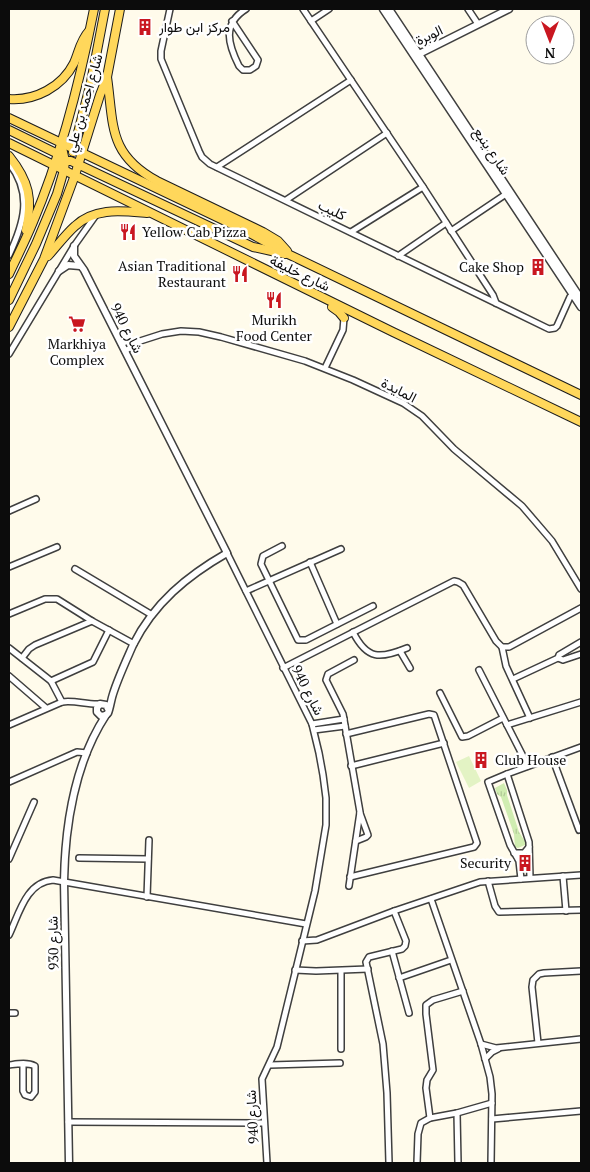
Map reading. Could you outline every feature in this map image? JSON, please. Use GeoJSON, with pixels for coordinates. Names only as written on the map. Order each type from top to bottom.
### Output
{"type":"FeatureCollection","features":[{"type":"Feature","properties":{"kind":"main road","name":"شارع احمد بن علي"},"geometry":{"type":"LineString","coordinates":[[44,259],[75,175],[61,143],[76,92],[94,9]]}},
{"type":"Feature","properties":{"kind":"main road"},"geometry":{"type":"LineString","coordinates":[[9,300],[36,244],[73,149],[91,82],[105,9]]}},
{"type":"Feature","properties":{"kind":"main road","name":"شارع احمد بن علي"},"geometry":{"type":"LineString","coordinates":[[82,153],[107,77],[120,9]]}},
{"type":"Feature","properties":{"kind":"main road"},"geometry":{"type":"LineString","coordinates":[[9,99],[28,98],[43,93],[56,85],[70,70],[82,40],[90,30]]}},
{"type":"Feature","properties":{"kind":"main road"},"geometry":{"type":"LineString","coordinates":[[107,77],[114,133],[123,151],[132,163],[157,181],[271,236],[290,255]]}},
{"type":"Feature","properties":{"kind":"main road","name":"شارع خليفة"},"geometry":{"type":"LineString","coordinates":[[9,118],[246,231],[290,255],[581,395]]}},
{"type":"Feature","properties":{"kind":"main road"},"geometry":{"type":"LineString","coordinates":[[9,130],[254,247],[290,255]]}},
{"type":"Feature","properties":{"kind":"main road","name":"شارع خليفة"},"geometry":{"type":"LineString","coordinates":[[9,143],[581,422]]}},
{"type":"Feature","properties":{"kind":"main road"},"geometry":{"type":"LineString","coordinates":[[13,250],[33,222],[54,165],[82,153]]}},
{"type":"Feature","properties":{"kind":"main road"},"geometry":{"type":"LineString","coordinates":[[9,156],[25,180],[29,199],[29,216],[13,250],[9,274]]}},
{"type":"Feature","properties":{"kind":"main road"},"geometry":{"type":"LineString","coordinates":[[9,327],[44,259],[74,226],[98,213],[110,211],[150,213]]}},
{"type":"Feature","properties":{"kind":"main road"},"geometry":{"type":"LineString","coordinates":[[287,280],[339,312],[344,318]]}},
{"type":"Feature","properties":{"kind":"street","name":"كليب"},"geometry":{"type":"LineString","coordinates":[[170,9],[161,51],[162,64],[199,151],[206,160],[546,328],[552,329],[557,326],[574,292]]}},
{"type":"Feature","properties":{"kind":"street"},"geometry":{"type":"LineString","coordinates":[[232,21],[258,60],[256,66],[250,70],[243,70],[238,63],[228,35],[232,21],[246,9]]}},
{"type":"Feature","properties":{"kind":"street"},"geometry":{"type":"LineString","coordinates":[[303,9],[423,187],[496,302]]}},
{"type":"Feature","properties":{"kind":"street"},"geometry":{"type":"LineString","coordinates":[[310,21],[329,9]]}},
{"type":"Feature","properties":{"kind":"street","name":"شارع ينبع"},"geometry":{"type":"LineString","coordinates":[[383,9],[416,55],[574,292],[581,307]]}},
{"type":"Feature","properties":{"kind":"street","name":"شارع ينبع"},"geometry":{"type":"LineString","coordinates":[[389,9],[416,55],[427,65],[508,193]]}},
{"type":"Feature","properties":{"kind":"street"},"geometry":{"type":"LineString","coordinates":[[468,9],[478,24]]}},
{"type":"Feature","properties":{"kind":"street","name":"الوبرة"},"geometry":{"type":"LineString","coordinates":[[416,55],[509,9]]}},
{"type":"Feature","properties":{"kind":"street"},"geometry":{"type":"LineString","coordinates":[[427,65],[431,47]]}},
{"type":"Feature","properties":{"kind":"street"},"geometry":{"type":"LineString","coordinates":[[217,167],[351,80]]}},
{"type":"Feature","properties":{"kind":"street"},"geometry":{"type":"LineString","coordinates":[[286,200],[387,133]]}},
{"type":"Feature","properties":{"kind":"street"},"geometry":{"type":"LineString","coordinates":[[9,163],[19,180],[22,190],[24,216],[13,250],[9,255]]}},
{"type":"Feature","properties":{"kind":"street"},"geometry":{"type":"LineString","coordinates":[[351,232],[423,187]]}},
{"type":"Feature","properties":{"kind":"street"},"geometry":{"type":"LineString","coordinates":[[451,231],[508,193]]}},
{"type":"Feature","properties":{"kind":"street"},"geometry":{"type":"LineString","coordinates":[[9,354],[74,246],[98,213]]}},
{"type":"Feature","properties":{"kind":"street"},"geometry":{"type":"LineString","coordinates":[[398,256],[446,223]]}},
{"type":"Feature","properties":{"kind":"street","name":"شارع 940"},"geometry":{"type":"LineString","coordinates":[[74,246],[74,256],[84,270],[125,350],[313,727],[319,753],[326,798],[326,826],[322,855],[277,1047],[262,1079],[267,1163]]}},
{"type":"Feature","properties":{"kind":"street"},"geometry":{"type":"LineString","coordinates":[[59,271],[68,265],[80,266]]}},
{"type":"Feature","properties":{"kind":"street","name":"شارع ينبع"},"geometry":{"type":"LineString","coordinates":[[574,292],[581,299]]}},
{"type":"Feature","properties":{"kind":"street"},"geometry":{"type":"LineString","coordinates":[[325,368],[343,330],[344,318]]}},
{"type":"Feature","properties":{"kind":"street","name":"المايدة"},"geometry":{"type":"LineString","coordinates":[[125,350],[137,342],[171,332],[199,332],[258,347],[325,368],[389,396],[422,416],[454,449],[511,495],[528,512],[552,542],[581,589]]}},
{"type":"Feature","properties":{"kind":"street","name":"المايدة"},"geometry":{"type":"LineString","coordinates":[[121,344],[132,340],[137,342]]}},
{"type":"Feature","properties":{"kind":"street"},"geometry":{"type":"LineString","coordinates":[[562,385],[581,390]]}},
{"type":"Feature","properties":{"kind":"street"},"geometry":{"type":"LineString","coordinates":[[9,511],[36,499]]}},
{"type":"Feature","properties":{"kind":"street"},"geometry":{"type":"LineString","coordinates":[[282,546],[263,556],[261,559],[262,566],[298,640],[304,640],[373,606]]}},
{"type":"Feature","properties":{"kind":"street"},"geometry":{"type":"LineString","coordinates":[[9,567],[57,547]]}},
{"type":"Feature","properties":{"kind":"street"},"geometry":{"type":"LineString","coordinates":[[246,591],[341,549]]}},
{"type":"Feature","properties":{"kind":"street","name":"شارع 930"},"geometry":{"type":"LineString","coordinates":[[69,1163],[64,881],[66,845],[71,810],[104,708],[113,694],[134,644],[152,615],[181,582],[194,572],[227,553]]}},
{"type":"Feature","properties":{"kind":"street"},"geometry":{"type":"LineString","coordinates":[[310,562],[337,624]]}},
{"type":"Feature","properties":{"kind":"street"},"geometry":{"type":"LineString","coordinates":[[75,569],[152,615]]}},
{"type":"Feature","properties":{"kind":"street"},"geometry":{"type":"LineString","coordinates":[[283,668],[452,582],[458,582],[463,585],[496,642],[502,647],[509,647],[581,608]]}},
{"type":"Feature","properties":{"kind":"street"},"geometry":{"type":"LineString","coordinates":[[9,614],[45,599],[57,599],[134,644]]}},
{"type":"Feature","properties":{"kind":"street"},"geometry":{"type":"LineString","coordinates":[[22,658],[35,645],[92,621]]}},
{"type":"Feature","properties":{"kind":"street"},"geometry":{"type":"LineString","coordinates":[[51,681],[93,662],[109,630]]}},
{"type":"Feature","properties":{"kind":"street"},"geometry":{"type":"LineString","coordinates":[[353,632],[363,649],[379,656],[389,656],[407,648]]}},
{"type":"Feature","properties":{"kind":"street"},"geometry":{"type":"LineString","coordinates":[[512,679],[558,658],[559,655],[581,642]]}},
{"type":"Feature","properties":{"kind":"street"},"geometry":{"type":"LineString","coordinates":[[502,647],[504,660],[530,718]]}},
{"type":"Feature","properties":{"kind":"street"},"geometry":{"type":"LineString","coordinates":[[9,648],[51,681],[62,702]]}},
{"type":"Feature","properties":{"kind":"street"},"geometry":{"type":"LineString","coordinates":[[400,651],[410,668]]}},
{"type":"Feature","properties":{"kind":"street"},"geometry":{"type":"LineString","coordinates":[[558,658],[563,660],[581,654]]}},
{"type":"Feature","properties":{"kind":"street"},"geometry":{"type":"LineString","coordinates":[[354,660],[326,676],[327,684],[341,708],[344,719],[360,812],[368,835],[356,841]]}},
{"type":"Feature","properties":{"kind":"street"},"geometry":{"type":"LineString","coordinates":[[479,670],[528,766]]}},
{"type":"Feature","properties":{"kind":"street"},"geometry":{"type":"LineString","coordinates":[[9,676],[46,708]]}},
{"type":"Feature","properties":{"kind":"street"},"geometry":{"type":"LineString","coordinates":[[440,693],[462,737],[468,736],[503,718]]}},
{"type":"Feature","properties":{"kind":"street"},"geometry":{"type":"LineString","coordinates":[[9,725],[62,702],[76,702],[104,708],[101,716],[85,704]]}},
{"type":"Feature","properties":{"kind":"street"},"geometry":{"type":"LineString","coordinates":[[508,726],[581,702]]}},
{"type":"Feature","properties":{"kind":"street","name":"شارع 930"},"geometry":{"type":"LineString","coordinates":[[97,713],[98,727]]}},
{"type":"Feature","properties":{"kind":"street"},"geometry":{"type":"LineString","coordinates":[[346,734],[432,714],[437,719],[476,840],[476,846],[350,877]]}},
{"type":"Feature","properties":{"kind":"street"},"geometry":{"type":"LineString","coordinates":[[313,727],[344,719]]}},
{"type":"Feature","properties":{"kind":"street"},"geometry":{"type":"LineString","coordinates":[[313,727],[345,726]]}},
{"type":"Feature","properties":{"kind":"street"},"geometry":{"type":"LineString","coordinates":[[351,766],[444,743]]}},
{"type":"Feature","properties":{"kind":"street"},"geometry":{"type":"LineString","coordinates":[[521,879],[520,867],[488,784],[490,780],[581,747]]}},
{"type":"Feature","properties":{"kind":"street"},"geometry":{"type":"LineString","coordinates":[[9,782],[77,752],[88,753]]}},
{"type":"Feature","properties":{"kind":"street"},"geometry":{"type":"LineString","coordinates":[[552,757],[579,830]]}},
{"type":"Feature","properties":{"kind":"street"},"geometry":{"type":"LineString","coordinates":[[507,774],[527,836],[530,878]]}},
{"type":"Feature","properties":{"kind":"street"},"geometry":{"type":"LineString","coordinates":[[9,859],[34,802]]}},
{"type":"Feature","properties":{"kind":"street"},"geometry":{"type":"LineString","coordinates":[[349,886],[360,812]]}},
{"type":"Feature","properties":{"kind":"street"},"geometry":{"type":"LineString","coordinates":[[147,897],[149,840]]}},
{"type":"Feature","properties":{"kind":"street"},"geometry":{"type":"LineString","coordinates":[[514,853],[524,853],[529,847]]}},
{"type":"Feature","properties":{"kind":"street"},"geometry":{"type":"LineString","coordinates":[[79,858],[148,859]]}},
{"type":"Feature","properties":{"kind":"street"},"geometry":{"type":"LineString","coordinates":[[302,941],[316,940],[472,884],[488,881],[581,875]]}},
{"type":"Feature","properties":{"kind":"street"},"geometry":{"type":"LineString","coordinates":[[563,876],[566,911]]}},
{"type":"Feature","properties":{"kind":"street"},"geometry":{"type":"LineString","coordinates":[[9,935],[32,888],[48,880],[64,881],[306,924]]}},
{"type":"Feature","properties":{"kind":"street"},"geometry":{"type":"LineString","coordinates":[[488,881],[495,906],[499,912],[581,910]]}},
{"type":"Feature","properties":{"kind":"street"},"geometry":{"type":"LineString","coordinates":[[431,899],[485,1059],[491,1086],[492,1103],[491,1163]]}},
{"type":"Feature","properties":{"kind":"street"},"geometry":{"type":"LineString","coordinates":[[389,1163],[387,1093],[383,1044],[366,962],[369,957],[402,949],[406,943],[394,911]]}},
{"type":"Feature","properties":{"kind":"street"},"geometry":{"type":"LineString","coordinates":[[392,951],[409,1013]]}},
{"type":"Feature","properties":{"kind":"street"},"geometry":{"type":"LineString","coordinates":[[399,978],[452,960]]}},
{"type":"Feature","properties":{"kind":"street"},"geometry":{"type":"LineString","coordinates":[[295,970],[341,971],[368,969]]}},
{"type":"Feature","properties":{"kind":"street"},"geometry":{"type":"LineString","coordinates":[[341,971],[341,1049]]}},
{"type":"Feature","properties":{"kind":"street"},"geometry":{"type":"LineString","coordinates":[[538,1043],[532,987],[533,980],[544,973],[581,971]]}},
{"type":"Feature","properties":{"kind":"street"},"geometry":{"type":"LineString","coordinates":[[430,1118],[426,1088],[427,1080],[433,1070],[426,1005],[433,1000],[463,991]]}},
{"type":"Feature","properties":{"kind":"street"},"geometry":{"type":"LineString","coordinates":[[9,1013],[15,1013]]}},
{"type":"Feature","properties":{"kind":"street"},"geometry":{"type":"LineString","coordinates":[[481,1044],[490,1048],[501,1048],[581,1039]]}},
{"type":"Feature","properties":{"kind":"street"},"geometry":{"type":"LineString","coordinates":[[485,1059],[492,1052],[501,1048]]}},
{"type":"Feature","properties":{"kind":"street"},"geometry":{"type":"LineString","coordinates":[[270,1065],[340,1063]]}},
{"type":"Feature","properties":{"kind":"street"},"geometry":{"type":"LineString","coordinates":[[9,1065],[23,1064],[33,1064],[36,1067],[35,1092],[31,1097],[27,1097],[23,1091],[23,1064]]}},
{"type":"Feature","properties":{"kind":"street"},"geometry":{"type":"LineString","coordinates":[[417,1163],[420,1126],[423,1122],[430,1118],[492,1103]]}},
{"type":"Feature","properties":{"kind":"street"},"geometry":{"type":"LineString","coordinates":[[492,1118],[581,1111]]}},
{"type":"Feature","properties":{"kind":"street"},"geometry":{"type":"LineString","coordinates":[[457,1113],[458,1163]]}},
{"type":"Feature","properties":{"kind":"street"},"geometry":{"type":"LineString","coordinates":[[68,1122],[264,1123]]}},
{"type":"Feature","properties":{"kind":"green space"},"geometry":{"type":"Polygon","coordinates":[[[469,756],[481,781],[469,788],[456,762],[469,756]]]}},
{"type":"Feature","properties":{"kind":"green space"},"geometry":{"type":"Polygon","coordinates":[[[504,783],[519,832],[526,843],[518,848],[515,847],[514,834],[501,797],[497,794],[495,788],[504,783]]]}},
{"type":"Feature","properties":{"kind":"place","name":"مركز ابن طوار"},"geometry":{"type":"Point","coordinates":[145,27]}},
{"type":"Feature","properties":{"kind":"place","name":"Yellow Cab Pizza"},"geometry":{"type":"Point","coordinates":[128,232]}},
{"type":"Feature","properties":{"kind":"place","name":"Cake Shop"},"geometry":{"type":"Point","coordinates":[538,267]}},
{"type":"Feature","properties":{"kind":"place","name":"Asian Traditional Restaurant"},"geometry":{"type":"Point","coordinates":[240,274]}},
{"type":"Feature","properties":{"kind":"place","name":"Murikh Food Center"},"geometry":{"type":"Point","coordinates":[274,300]}},
{"type":"Feature","properties":{"kind":"place","name":"Markhiya Complex"},"geometry":{"type":"Point","coordinates":[77,324]}},
{"type":"Feature","properties":{"kind":"place","name":"Club House"},"geometry":{"type":"Point","coordinates":[481,760]}},
{"type":"Feature","properties":{"kind":"place","name":"Security"},"geometry":{"type":"Point","coordinates":[525,863]}}]}
